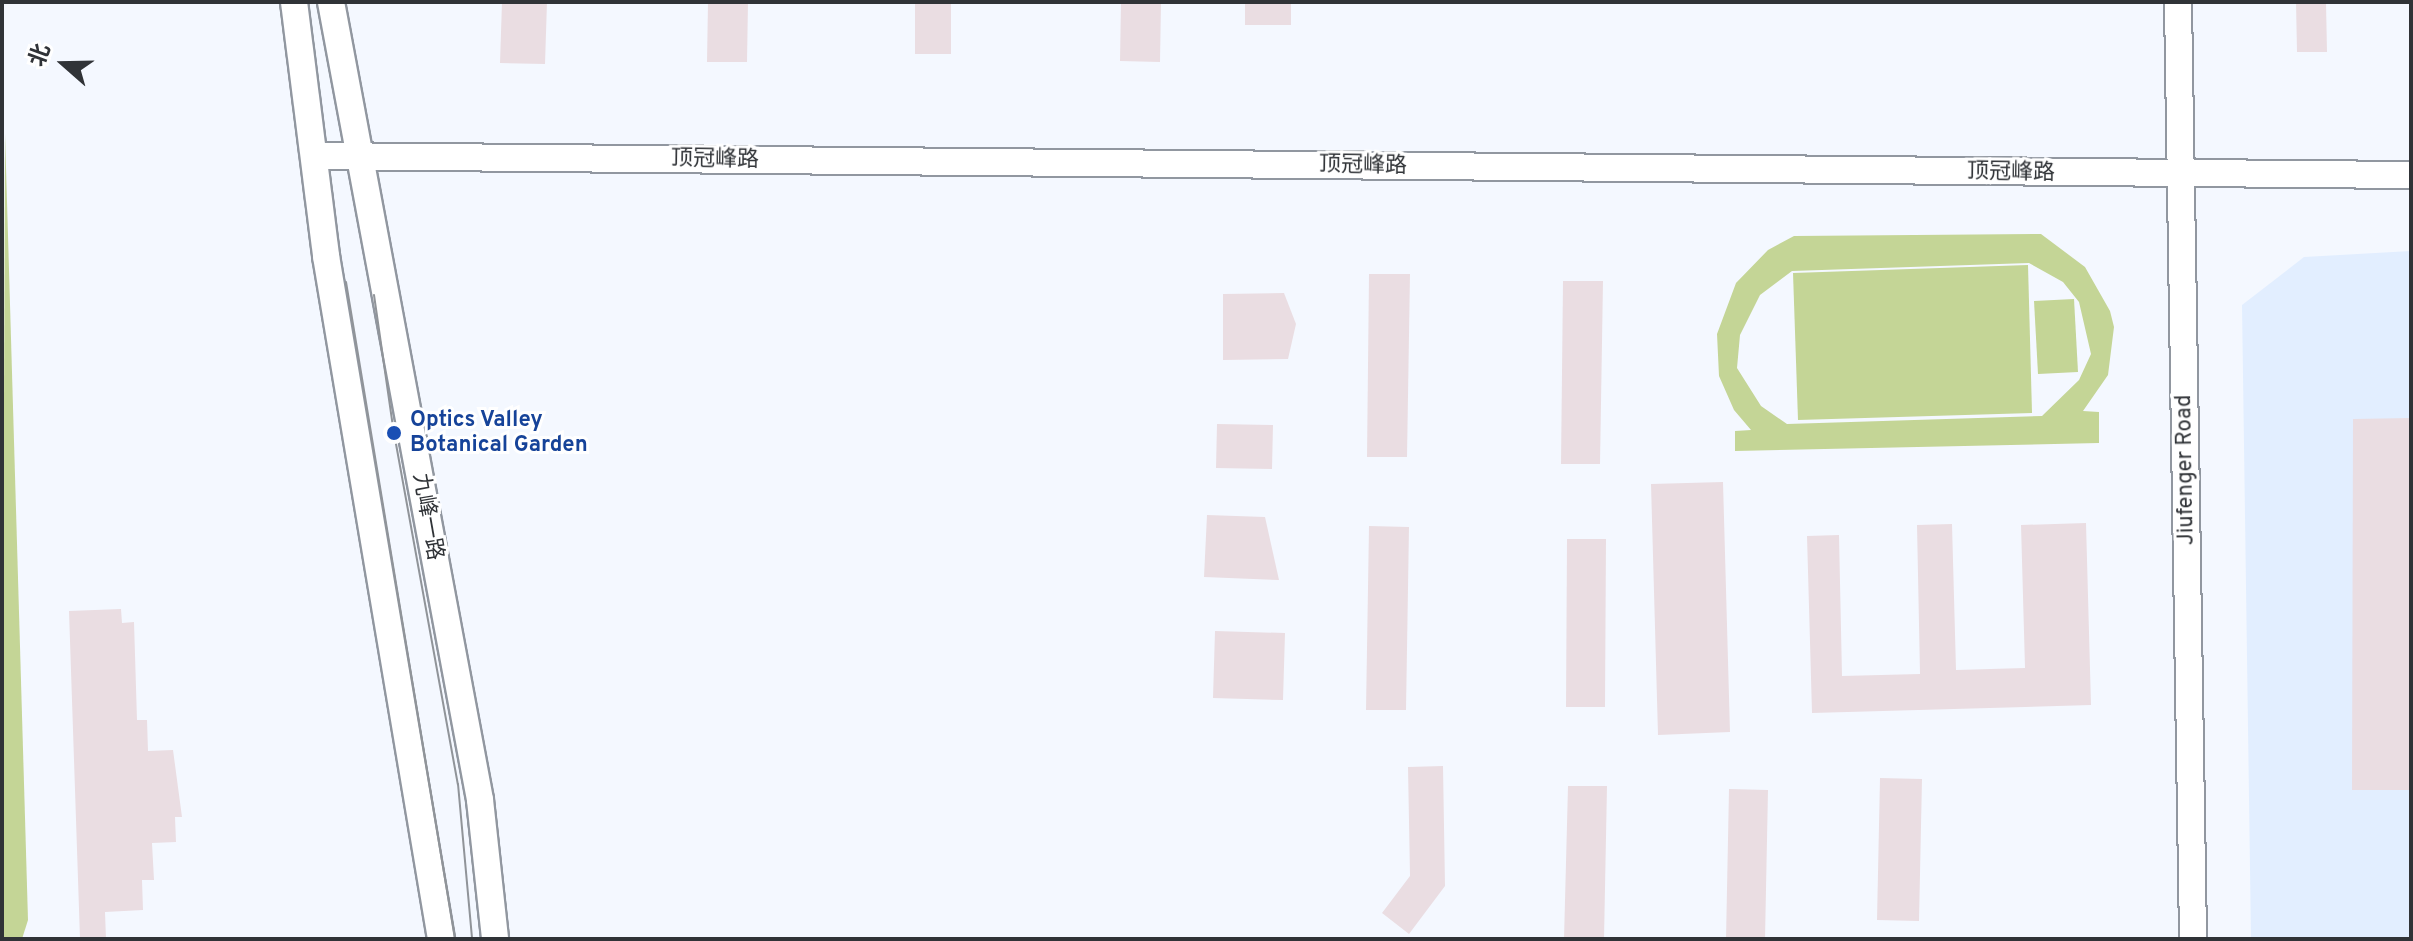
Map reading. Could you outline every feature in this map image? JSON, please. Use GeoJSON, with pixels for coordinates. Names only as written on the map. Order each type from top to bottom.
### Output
{"type":"FeatureCollection","features":[{"type":"Feature","properties":{"kind":"street"},"geometry":{"type":"LineString","coordinates":[[294,2],[316,156],[326,256],[441,939]]}},
{"type":"Feature","properties":{"kind":"street","name":"九峰一路"},"geometry":{"type":"LineString","coordinates":[[331,2],[363,156],[480,800],[495,939]]}},
{"type":"Feature","properties":{"kind":"street","name":"Jiufenger Road"},"geometry":{"type":"LineString","coordinates":[[2178,2],[2193,939]]}},
{"type":"Feature","properties":{"kind":"street","name":"顶冠峰路"},"geometry":{"type":"LineString","coordinates":[[316,156],[2411,175]]}},
{"type":"Feature","properties":{"kind":"shaded area"},"geometry":{"type":"Polygon","coordinates":[[[2411,251],[2411,939],[2251,939],[2242,305],[2304,257],[2411,251]]]}},
{"type":"Feature","properties":{"kind":"green space"},"geometry":{"type":"Polygon","coordinates":[[[5,133],[28,920],[22,939],[2,939],[5,133]]]}},
{"type":"Feature","properties":{"kind":"green space"},"geometry":{"type":"Polygon","coordinates":[[[2041,234],[2085,267],[2110,311],[2114,327],[2108,375],[2083,411],[2099,412],[2099,443],[1735,451],[1735,431],[1751,430],[1734,410],[1719,376],[1717,334],[1736,283],[1768,250],[1794,236],[2041,234]],[[2029,263],[1792,271],[1760,295],[1740,335],[1737,368],[1761,406],[1787,424],[2042,416],[2079,380],[2091,354],[2079,302],[2063,282],[2029,263]]]}},
{"type":"Feature","properties":{"kind":"green space"},"geometry":{"type":"Polygon","coordinates":[[[2028,265],[2032,413],[1798,420],[1793,273],[2028,265]]]}},
{"type":"Feature","properties":{"kind":"green space"},"geometry":{"type":"Polygon","coordinates":[[[2074,299],[2078,372],[2038,374],[2034,301],[2074,299]]]}},
{"type":"Feature","properties":{"kind":"building"},"geometry":{"type":"Polygon","coordinates":[[[502,2],[547,2],[545,64],[500,63],[502,2]]]}},
{"type":"Feature","properties":{"kind":"building"},"geometry":{"type":"Polygon","coordinates":[[[708,2],[748,2],[747,62],[707,62],[708,2]]]}},
{"type":"Feature","properties":{"kind":"building"},"geometry":{"type":"Polygon","coordinates":[[[915,2],[951,2],[951,54],[915,54],[915,2]]]}},
{"type":"Feature","properties":{"kind":"building"},"geometry":{"type":"Polygon","coordinates":[[[1121,2],[1161,2],[1160,62],[1120,61],[1121,2]]]}},
{"type":"Feature","properties":{"kind":"building"},"geometry":{"type":"Polygon","coordinates":[[[1245,2],[1291,2],[1291,25],[1245,25],[1245,2]]]}},
{"type":"Feature","properties":{"kind":"building"},"geometry":{"type":"Polygon","coordinates":[[[2296,2],[2326,2],[2327,52],[2297,52],[2296,2]]]}},
{"type":"Feature","properties":{"kind":"building"},"geometry":{"type":"Polygon","coordinates":[[[1369,274],[1410,274],[1407,457],[1367,457],[1369,274]]]}},
{"type":"Feature","properties":{"kind":"building"},"geometry":{"type":"Polygon","coordinates":[[[1563,281],[1603,281],[1600,464],[1561,464],[1563,281]]]}},
{"type":"Feature","properties":{"kind":"building"},"geometry":{"type":"Polygon","coordinates":[[[1284,293],[1296,324],[1288,359],[1223,360],[1223,294],[1284,293]]]}},
{"type":"Feature","properties":{"kind":"building"},"geometry":{"type":"Polygon","coordinates":[[[2411,418],[2411,790],[2352,790],[2353,419],[2411,418]]]}},
{"type":"Feature","properties":{"kind":"building"},"geometry":{"type":"Polygon","coordinates":[[[1217,424],[1273,425],[1272,469],[1216,468],[1217,424]]]}},
{"type":"Feature","properties":{"kind":"building"},"geometry":{"type":"Polygon","coordinates":[[[1723,482],[1730,732],[1658,735],[1651,484],[1723,482]]]}},
{"type":"Feature","properties":{"kind":"building"},"geometry":{"type":"Polygon","coordinates":[[[1207,515],[1265,517],[1279,580],[1204,577],[1207,515]]]}},
{"type":"Feature","properties":{"kind":"building"},"geometry":{"type":"Polygon","coordinates":[[[2086,523],[2091,705],[1812,713],[1807,536],[1839,535],[1842,676],[1920,674],[1917,525],[1952,524],[1956,670],[2025,668],[2021,525],[2086,523]]]}},
{"type":"Feature","properties":{"kind":"building"},"geometry":{"type":"Polygon","coordinates":[[[1369,526],[1409,527],[1406,710],[1366,710],[1369,526]]]}},
{"type":"Feature","properties":{"kind":"building"},"geometry":{"type":"Polygon","coordinates":[[[1567,539],[1606,539],[1605,707],[1566,707],[1567,539]]]}},
{"type":"Feature","properties":{"kind":"building"},"geometry":{"type":"Polygon","coordinates":[[[121,609],[122,623],[134,622],[137,720],[147,720],[148,751],[173,750],[182,817],[175,817],[176,842],[152,843],[154,880],[142,880],[143,910],[105,912],[106,939],[80,939],[69,611],[121,609]]]}},
{"type":"Feature","properties":{"kind":"building"},"geometry":{"type":"Polygon","coordinates":[[[1215,631],[1285,633],[1283,700],[1213,698],[1215,631]]]}},
{"type":"Feature","properties":{"kind":"building"},"geometry":{"type":"Polygon","coordinates":[[[1443,766],[1445,886],[1409,934],[1382,913],[1410,876],[1408,767],[1443,766]]]}},
{"type":"Feature","properties":{"kind":"building"},"geometry":{"type":"Polygon","coordinates":[[[1880,778],[1922,779],[1919,921],[1877,920],[1880,778]]]}},
{"type":"Feature","properties":{"kind":"building"},"geometry":{"type":"Polygon","coordinates":[[[1568,786],[1607,786],[1604,939],[1564,939],[1568,786]]]}},
{"type":"Feature","properties":{"kind":"building"},"geometry":{"type":"Polygon","coordinates":[[[1729,789],[1768,790],[1765,939],[1726,939],[1729,789]]]}},
{"type":"Feature","properties":{"kind":"tram line"},"geometry":{"type":"LineString","coordinates":[[346,282],[455,939]]}},
{"type":"Feature","properties":{"kind":"tram line"},"geometry":{"type":"LineString","coordinates":[[374,295],[394,433],[458,784],[472,939]]}},
{"type":"Feature","properties":{"kind":"place","name":"Optics Valley Botanical Garden"},"geometry":{"type":"Point","coordinates":[394,433]}}]}
